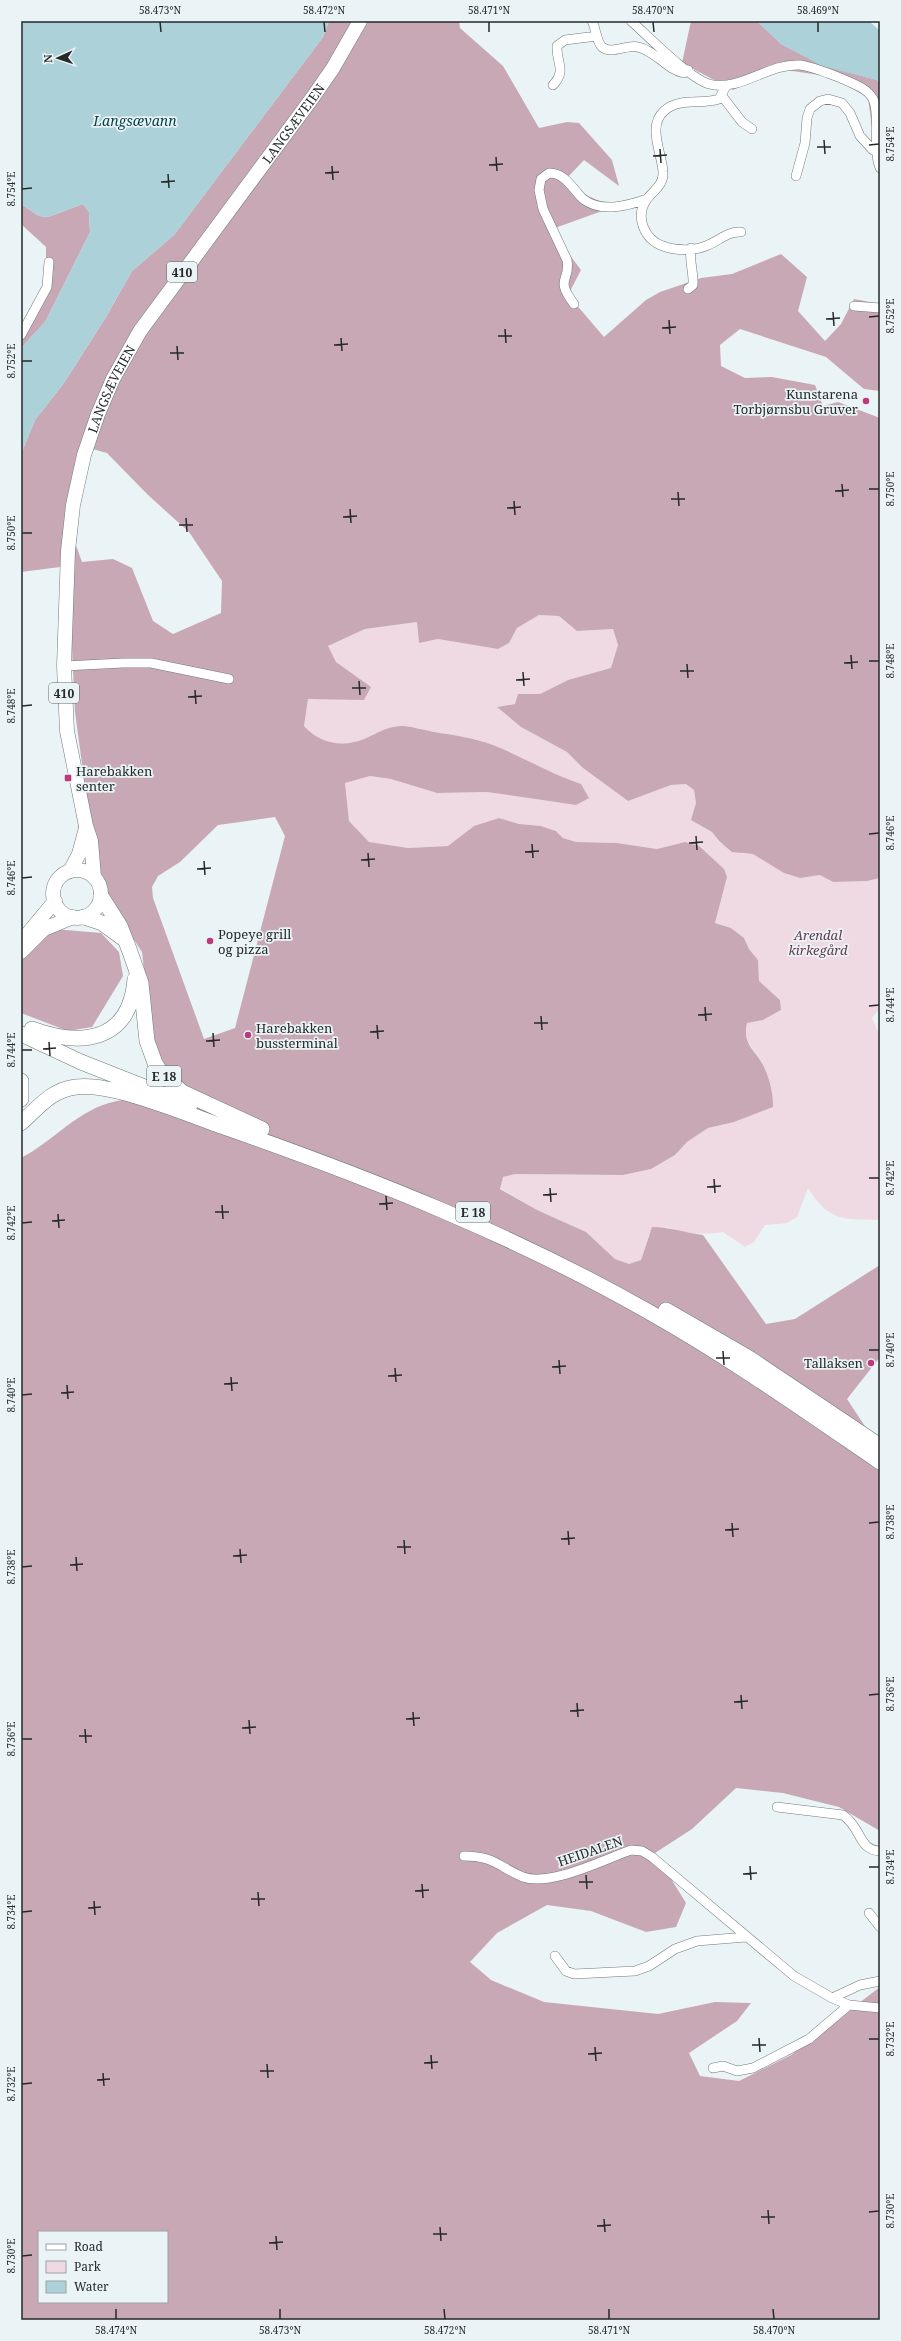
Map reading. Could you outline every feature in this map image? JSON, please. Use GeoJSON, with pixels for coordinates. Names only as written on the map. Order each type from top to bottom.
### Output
{"type":"FeatureCollection","features":[{"type":"Feature","properties":{"kind":"highway","name":"E 18"},"geometry":{"type":"LineString","coordinates":[[101,896],[120,926],[141,983],[147,1041],[155,1063],[161,1073],[182,1092],[262,1129]]}},
{"type":"Feature","properties":{"kind":"highway"},"geometry":{"type":"LineString","coordinates":[[78,917],[102,923],[124,939]]}},
{"type":"Feature","properties":{"kind":"highway","name":"E 18"},"geometry":{"type":"LineString","coordinates":[[21,1025],[52,1037],[67,1039],[83,1040],[105,1033],[122,1019],[128,1008],[133,995],[135,970]]}},
{"type":"Feature","properties":{"kind":"highway","name":"E 18"},"geometry":{"type":"LineString","coordinates":[[21,1034],[123,1079],[383,1174],[508,1228],[579,1264],[749,1358],[880,1446]]}},
{"type":"Feature","properties":{"kind":"highway","name":"E 18"},"geometry":{"type":"LineString","coordinates":[[21,1041],[183,1112]]}},
{"type":"Feature","properties":{"kind":"highway"},"geometry":{"type":"LineString","coordinates":[[21,1081],[21,1099]]}},
{"type":"Feature","properties":{"kind":"highway","name":"E 18"},"geometry":{"type":"LineString","coordinates":[[21,1123],[51,1095],[75,1087],[105,1087],[183,1112],[380,1183],[505,1238],[576,1273],[649,1312],[741,1367],[880,1462]]}},
{"type":"Feature","properties":{"kind":"main road","name":"LANGSÆVEIEN"},"geometry":{"type":"LineString","coordinates":[[94,877],[91,841],[86,826],[67,731],[64,666],[68,554],[73,504],[84,455],[98,414],[124,357],[159,303],[313,97],[333,68],[360,21]]}},
{"type":"Feature","properties":{"kind":"main road","name":"LANGSÆVEIEN"},"geometry":{"type":"LineString","coordinates":[[70,871],[79,854],[86,826]]}},
{"type":"Feature","properties":{"kind":"main road"},"geometry":{"type":"LineString","coordinates":[[70,871],[83,871],[94,877]]}},
{"type":"Feature","properties":{"kind":"main road","name":"410"},"geometry":{"type":"LineString","coordinates":[[55,901],[54,894],[57,882],[70,871]]}},
{"type":"Feature","properties":{"kind":"main road","name":"410"},"geometry":{"type":"LineString","coordinates":[[94,877],[100,887],[101,896]]}},
{"type":"Feature","properties":{"kind":"main road"},"geometry":{"type":"LineString","coordinates":[[21,952],[44,929],[96,909],[101,896]]}},
{"type":"Feature","properties":{"kind":"main road"},"geometry":{"type":"LineString","coordinates":[[21,942],[55,901],[62,911],[78,917]]}},
{"type":"Feature","properties":{"kind":"street"},"geometry":{"type":"LineString","coordinates":[[592,21],[603,48],[610,50],[638,47],[657,56],[678,72],[684,73],[688,70]]}},
{"type":"Feature","properties":{"kind":"street"},"geometry":{"type":"LineString","coordinates":[[631,21],[688,70],[709,84],[726,86],[774,70],[800,65],[863,88],[872,98],[876,106],[876,149],[880,168]]}},
{"type":"Feature","properties":{"kind":"street"},"geometry":{"type":"LineString","coordinates":[[553,85],[560,78],[561,69],[557,46],[565,40],[598,36]]}},
{"type":"Feature","properties":{"kind":"street"},"geometry":{"type":"LineString","coordinates":[[726,86],[722,96],[711,101],[676,104],[664,111],[657,121],[656,131],[664,173],[654,193],[647,200],[642,212],[642,222],[646,234],[653,241],[678,249],[708,245],[729,233],[741,232]]}},
{"type":"Feature","properties":{"kind":"street"},"geometry":{"type":"LineString","coordinates":[[722,96],[742,122],[752,129]]}},
{"type":"Feature","properties":{"kind":"street"},"geometry":{"type":"LineString","coordinates":[[796,176],[805,143],[807,118],[810,109],[820,101],[828,99],[842,103],[850,113],[860,136],[873,150],[876,149]]}},
{"type":"Feature","properties":{"kind":"street"},"geometry":{"type":"LineString","coordinates":[[574,304],[567,294],[563,281],[568,266],[567,260],[540,199],[541,179],[549,173],[560,176],[584,200],[598,206],[617,207],[647,200]]}},
{"type":"Feature","properties":{"kind":"street"},"geometry":{"type":"LineString","coordinates":[[688,289],[693,285],[694,279],[690,261],[691,248]]}},
{"type":"Feature","properties":{"kind":"street"},"geometry":{"type":"LineString","coordinates":[[21,335],[38,307],[47,287],[49,262]]}},
{"type":"Feature","properties":{"kind":"street"},"geometry":{"type":"LineString","coordinates":[[854,306],[880,308]]}},
{"type":"Feature","properties":{"kind":"street"},"geometry":{"type":"LineString","coordinates":[[64,666],[151,663],[228,679]]}},
{"type":"Feature","properties":{"kind":"street"},"geometry":{"type":"LineString","coordinates":[[777,1807],[843,1815],[852,1821],[865,1846],[873,1850],[880,1851]]}},
{"type":"Feature","properties":{"kind":"street","name":"HEIDALEN"},"geometry":{"type":"LineString","coordinates":[[464,1856],[480,1856],[493,1860],[523,1877],[532,1879],[560,1875],[631,1850],[642,1851],[652,1856],[794,1976],[832,1998],[849,2005],[880,2008]]}},
{"type":"Feature","properties":{"kind":"street"},"geometry":{"type":"LineString","coordinates":[[869,1913],[880,1928]]}},
{"type":"Feature","properties":{"kind":"street"},"geometry":{"type":"LineString","coordinates":[[555,1956],[566,1971],[574,1974],[635,1971],[649,1966],[675,1949],[697,1941],[746,1937]]}},
{"type":"Feature","properties":{"kind":"street"},"geometry":{"type":"LineString","coordinates":[[832,1998],[860,1985],[880,1981]]}},
{"type":"Feature","properties":{"kind":"street"},"geometry":{"type":"LineString","coordinates":[[712,2068],[723,2066],[736,2071],[753,2068],[809,2039],[849,2005]]}},
{"type":"Feature","properties":{"kind":"green space","name":"Arendal kirkegård"},"geometry":{"type":"Polygon","coordinates":[[[539,615],[559,616],[577,631],[613,629],[618,645],[612,668],[568,680],[540,694],[518,694],[515,704],[497,707],[521,727],[567,752],[583,768],[628,801],[671,785],[686,784],[694,790],[696,803],[692,820],[712,832],[719,842],[743,854],[753,854],[784,873],[800,878],[820,875],[833,882],[867,881],[880,878],[880,1008],[872,1018],[880,1036],[880,1220],[847,1218],[831,1213],[823,1207],[808,1188],[797,1217],[787,1223],[765,1225],[754,1242],[745,1247],[723,1232],[694,1233],[666,1227],[649,1234],[641,1260],[629,1264],[615,1259],[586,1232],[537,1210],[500,1188],[503,1177],[515,1174],[623,1175],[651,1169],[675,1155],[687,1142],[708,1128],[734,1122],[773,1107],[766,1072],[758,1055],[748,1042],[746,1031],[747,1023],[763,1020],[781,1010],[780,1000],[759,981],[758,960],[749,949],[744,938],[731,928],[715,923],[727,877],[699,846],[685,842],[657,849],[617,843],[576,842],[563,838],[556,831],[541,826],[519,824],[499,818],[474,826],[449,846],[408,848],[369,842],[349,821],[345,783],[370,776],[391,779],[437,793],[487,792],[576,805],[581,784],[493,745],[464,737],[404,726],[387,729],[356,742],[339,743],[324,740],[310,732],[304,726],[308,699],[355,698],[358,679],[336,662],[328,646],[365,629],[417,622],[419,643],[438,639],[498,649],[509,643],[517,628],[539,615]]]}},
{"type":"Feature","properties":{"kind":"shaded area"},"geometry":{"type":"Polygon","coordinates":[[[329,21],[459,21],[460,28],[503,66],[539,128],[567,122],[579,123],[612,160],[619,186],[584,160],[567,178],[577,191],[606,204],[602,211],[555,228],[560,242],[581,270],[568,295],[604,337],[646,300],[660,292],[701,278],[732,274],[781,254],[807,277],[798,311],[825,341],[841,324],[854,299],[880,304],[880,391],[864,389],[826,357],[740,329],[720,345],[721,366],[745,378],[772,377],[815,385],[823,406],[838,402],[880,418],[880,878],[867,881],[833,882],[820,875],[800,878],[784,873],[753,854],[732,852],[719,841],[712,832],[691,820],[696,803],[694,790],[686,784],[671,785],[628,801],[583,768],[567,752],[521,727],[497,707],[515,704],[518,694],[540,694],[568,680],[611,668],[618,645],[613,629],[577,631],[559,616],[539,615],[517,628],[509,643],[498,649],[438,639],[419,643],[417,622],[365,629],[328,646],[336,662],[371,687],[364,700],[308,699],[304,726],[310,732],[324,740],[339,743],[356,742],[398,726],[478,740],[493,745],[581,784],[589,798],[576,805],[487,792],[437,793],[391,779],[370,776],[345,783],[349,821],[369,842],[408,848],[448,846],[474,826],[499,818],[519,824],[541,826],[556,831],[563,838],[576,842],[617,843],[657,849],[685,842],[699,846],[724,869],[727,877],[715,923],[731,928],[744,938],[749,949],[758,960],[759,981],[780,1000],[781,1010],[763,1020],[747,1023],[746,1031],[748,1042],[761,1061],[768,1077],[772,1092],[773,1107],[734,1122],[708,1128],[687,1142],[675,1155],[651,1169],[623,1175],[515,1174],[503,1177],[500,1189],[537,1210],[586,1232],[615,1259],[629,1264],[641,1260],[652,1227],[703,1235],[766,1324],[795,1319],[880,1265],[880,1357],[847,1399],[874,1440],[880,1445],[880,1831],[839,1807],[783,1793],[736,1788],[692,1829],[655,1853],[686,1903],[676,1927],[646,1932],[591,1911],[547,1905],[497,1933],[470,1962],[491,1980],[544,2002],[658,2014],[715,2002],[751,2003],[737,2021],[689,2053],[700,2076],[739,2081],[791,2055],[880,1987],[880,2320],[21,2320],[21,1158],[74,1121],[97,1108],[116,1101],[167,1097],[153,1046],[142,952],[115,911],[96,867],[75,712],[68,566],[21,572],[21,454],[35,420],[64,383],[106,317],[132,271],[174,235],[323,37],[329,21]],[[85,447],[73,537],[82,562],[113,559],[132,568],[153,621],[173,634],[221,613],[222,581],[189,532],[148,495],[107,453],[85,447]],[[275,817],[218,825],[180,862],[158,876],[152,887],[153,898],[204,1039],[235,1028],[285,836],[275,817]]]}},
{"type":"Feature","properties":{"kind":"shaded area"},"geometry":{"type":"Polygon","coordinates":[[[691,21],[757,21],[781,44],[822,65],[877,80],[880,84],[880,169],[876,157],[868,98],[833,77],[779,69],[733,90],[682,63],[691,21]]]}},
{"type":"Feature","properties":{"kind":"shaded area"},"geometry":{"type":"Polygon","coordinates":[[[21,204],[39,216],[48,217],[83,204],[89,212],[90,232],[45,322],[21,348],[21,328],[46,289],[46,247],[21,224],[21,204]]]}},
{"type":"Feature","properties":{"kind":"shaded area"},"geometry":{"type":"Polygon","coordinates":[[[54,929],[101,933],[119,952],[123,976],[92,1027],[68,1031],[21,1013],[21,961],[54,929]]]}},
{"type":"Feature","properties":{"kind":"water","name":"Langsævann"},"geometry":{"type":"Polygon","coordinates":[[[21,21],[329,21],[323,37],[174,235],[132,271],[106,317],[64,383],[35,420],[21,454],[21,348],[45,322],[90,232],[89,212],[83,204],[48,217],[39,216],[21,204],[21,21]]]}},
{"type":"Feature","properties":{"kind":"water"},"geometry":{"type":"Polygon","coordinates":[[[757,21],[869,21],[880,31],[880,84],[877,80],[822,66],[781,44],[757,21]]]}},
{"type":"Feature","properties":{"kind":"place","name":"Kunstarena Torbjørnsbu Gruver"},"geometry":{"type":"Point","coordinates":[866,401]}},
{"type":"Feature","properties":{"kind":"place","name":"Harebakken senter"},"geometry":{"type":"Point","coordinates":[68,778]}},
{"type":"Feature","properties":{"kind":"place","name":"Popeye grill og pizza"},"geometry":{"type":"Point","coordinates":[210,941]}},
{"type":"Feature","properties":{"kind":"place","name":"Harebakken bussterminal"},"geometry":{"type":"Point","coordinates":[248,1035]}},
{"type":"Feature","properties":{"kind":"place","name":"Tallaksen"},"geometry":{"type":"Point","coordinates":[871,1363]}}]}
